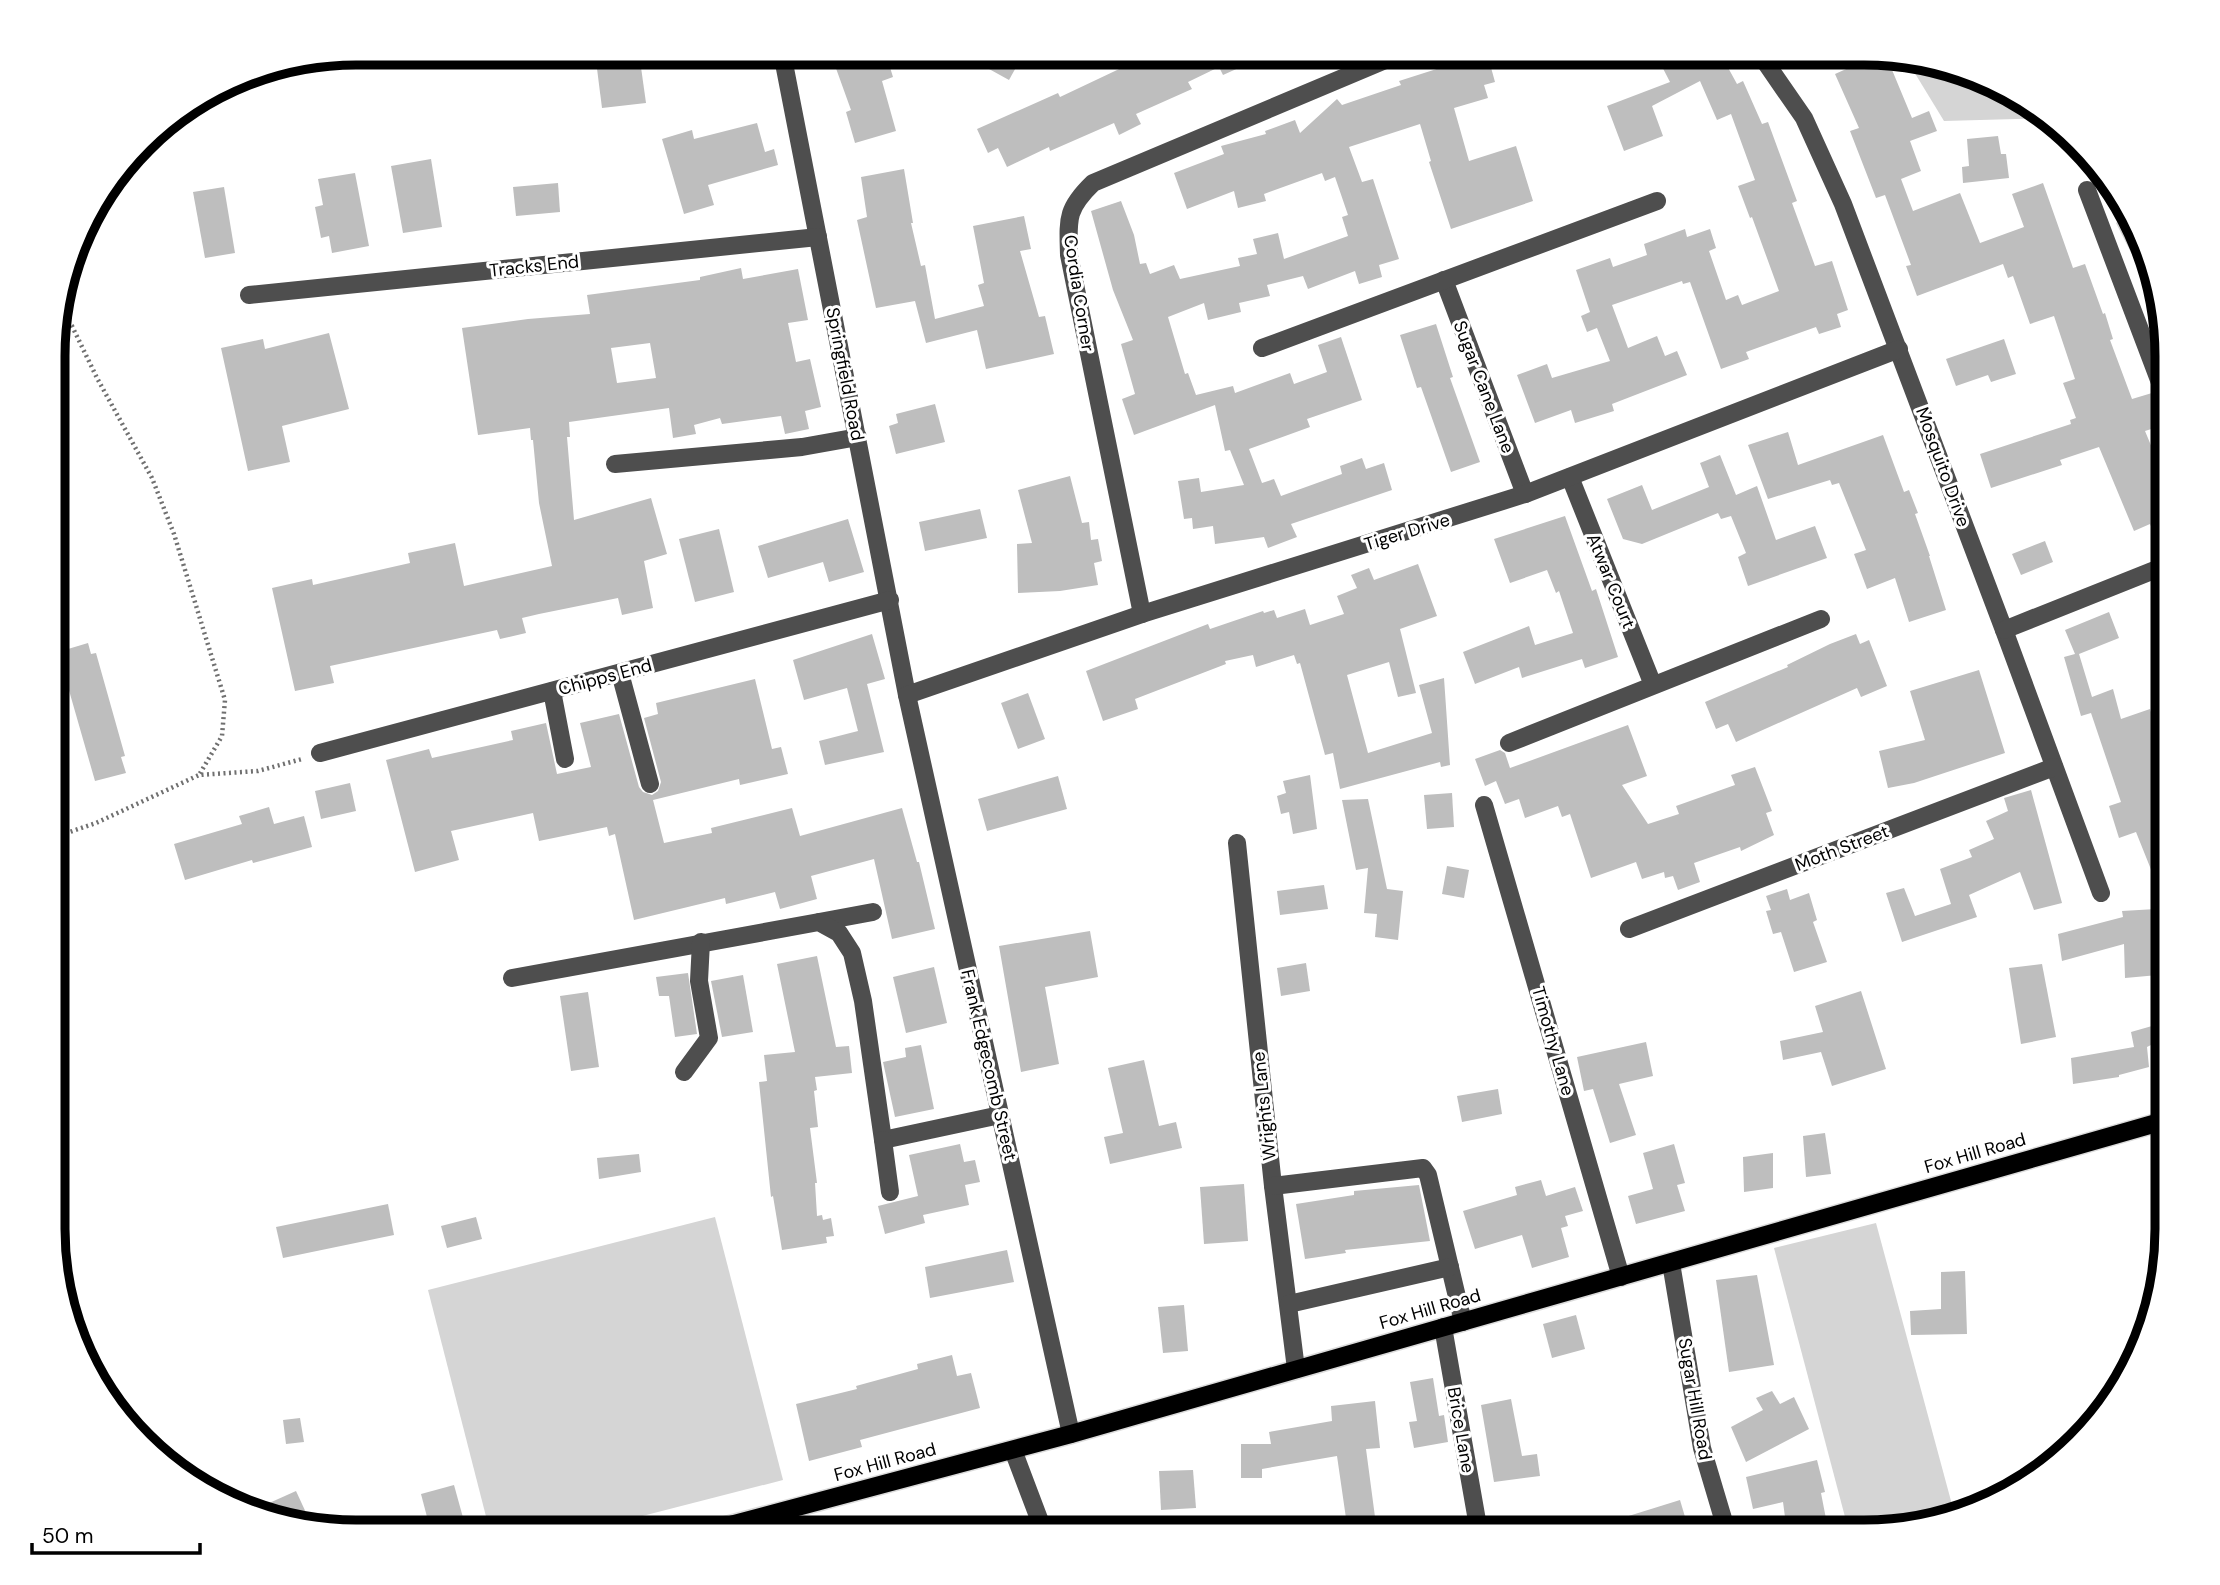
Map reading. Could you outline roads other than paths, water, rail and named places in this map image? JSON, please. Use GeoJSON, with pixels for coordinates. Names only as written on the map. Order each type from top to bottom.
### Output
{"type":"FeatureCollection","features":[{"type":"Feature","properties":{"kind":"main road","name":"Fox Hill Road"},"geometry":{"type":"LineString","coordinates":[[749,1520],[1071,1434],[2155,1123]]}},
{"type":"Feature","properties":{"kind":"street","name":"Springfield Road"},"geometry":{"type":"LineString","coordinates":[[784,65],[907,695]]}},
{"type":"Feature","properties":{"kind":"street","name":"Cordia Corner"},"geometry":{"type":"LineString","coordinates":[[1142,614],[1069,255],[1068,222],[1076,199],[1093,183],[1373,65]]}},
{"type":"Feature","properties":{"kind":"street","name":"Mosquito Drive"},"geometry":{"type":"LineString","coordinates":[[1767,65],[1804,118],[1843,204],[2101,893]]}},
{"type":"Feature","properties":{"kind":"street"},"geometry":{"type":"LineString","coordinates":[[2087,190],[2155,369]]}},
{"type":"Feature","properties":{"kind":"street"},"geometry":{"type":"LineString","coordinates":[[1262,348],[1657,201]]}},
{"type":"Feature","properties":{"kind":"street","name":"Tracks End"},"geometry":{"type":"LineString","coordinates":[[249,295],[818,237]]}},
{"type":"Feature","properties":{"kind":"street","name":"Sugar Cane Lane"},"geometry":{"type":"LineString","coordinates":[[1444,280],[1525,494]]}},
{"type":"Feature","properties":{"kind":"street","name":"Tiger Drive"},"geometry":{"type":"LineString","coordinates":[[907,695],[1142,614],[1525,494],[1899,349]]}},
{"type":"Feature","properties":{"kind":"street"},"geometry":{"type":"LineString","coordinates":[[615,464],[802,447],[858,437]]}},
{"type":"Feature","properties":{"kind":"street","name":"Atwar Court"},"geometry":{"type":"LineString","coordinates":[[1570,477],[1653,685]]}},
{"type":"Feature","properties":{"kind":"street"},"geometry":{"type":"LineString","coordinates":[[2004,630],[2155,570]]}},
{"type":"Feature","properties":{"kind":"street","name":"Chipps End"},"geometry":{"type":"LineString","coordinates":[[320,753],[890,600]]}},
{"type":"Feature","properties":{"kind":"street"},"geometry":{"type":"LineString","coordinates":[[1508,743],[1821,619]]}},
{"type":"Feature","properties":{"kind":"street"},"geometry":{"type":"LineString","coordinates":[[621,673],[650,785]]}},
{"type":"Feature","properties":{"kind":"street"},"geometry":{"type":"LineString","coordinates":[[552,691],[565,758]]}},
{"type":"Feature","properties":{"kind":"street","name":"Frank Edgecomb Street"},"geometry":{"type":"LineString","coordinates":[[907,695],[1071,1434]]}},
{"type":"Feature","properties":{"kind":"street","name":"Moth Street"},"geometry":{"type":"LineString","coordinates":[[1629,929],[2054,767]]}},
{"type":"Feature","properties":{"kind":"street","name":"Timothy Lane"},"geometry":{"type":"LineString","coordinates":[[1484,805],[1621,1278]]}},
{"type":"Feature","properties":{"kind":"street","name":"Wrights Lane"},"geometry":{"type":"LineString","coordinates":[[1237,843],[1273,1186],[1296,1369]]}},
{"type":"Feature","properties":{"kind":"street"},"geometry":{"type":"LineString","coordinates":[[512,978],[873,912]]}},
{"type":"Feature","properties":{"kind":"street"},"geometry":{"type":"LineString","coordinates":[[818,922],[839,933],[852,953],[863,1001],[890,1192]]}},
{"type":"Feature","properties":{"kind":"street"},"geometry":{"type":"LineString","coordinates":[[684,1072],[709,1038],[699,981],[701,943]]}},
{"type":"Feature","properties":{"kind":"street"},"geometry":{"type":"LineString","coordinates":[[883,1140],[1000,1115]]}},
{"type":"Feature","properties":{"kind":"street"},"geometry":{"type":"LineString","coordinates":[[1273,1186],[1423,1168],[1428,1175],[1462,1322]]}},
{"type":"Feature","properties":{"kind":"street","name":"Sugar Hill Road"},"geometry":{"type":"LineString","coordinates":[[1671,1263],[1702,1448],[1723,1520]]}},
{"type":"Feature","properties":{"kind":"street"},"geometry":{"type":"LineString","coordinates":[[1289,1304],[1450,1267]]}},
{"type":"Feature","properties":{"kind":"street","name":"Brice Lane"},"geometry":{"type":"LineString","coordinates":[[1443,1328],[1477,1520]]}},
{"type":"Feature","properties":{"kind":"street"},"geometry":{"type":"LineString","coordinates":[[1013,1450],[1039,1520]]}}]}
